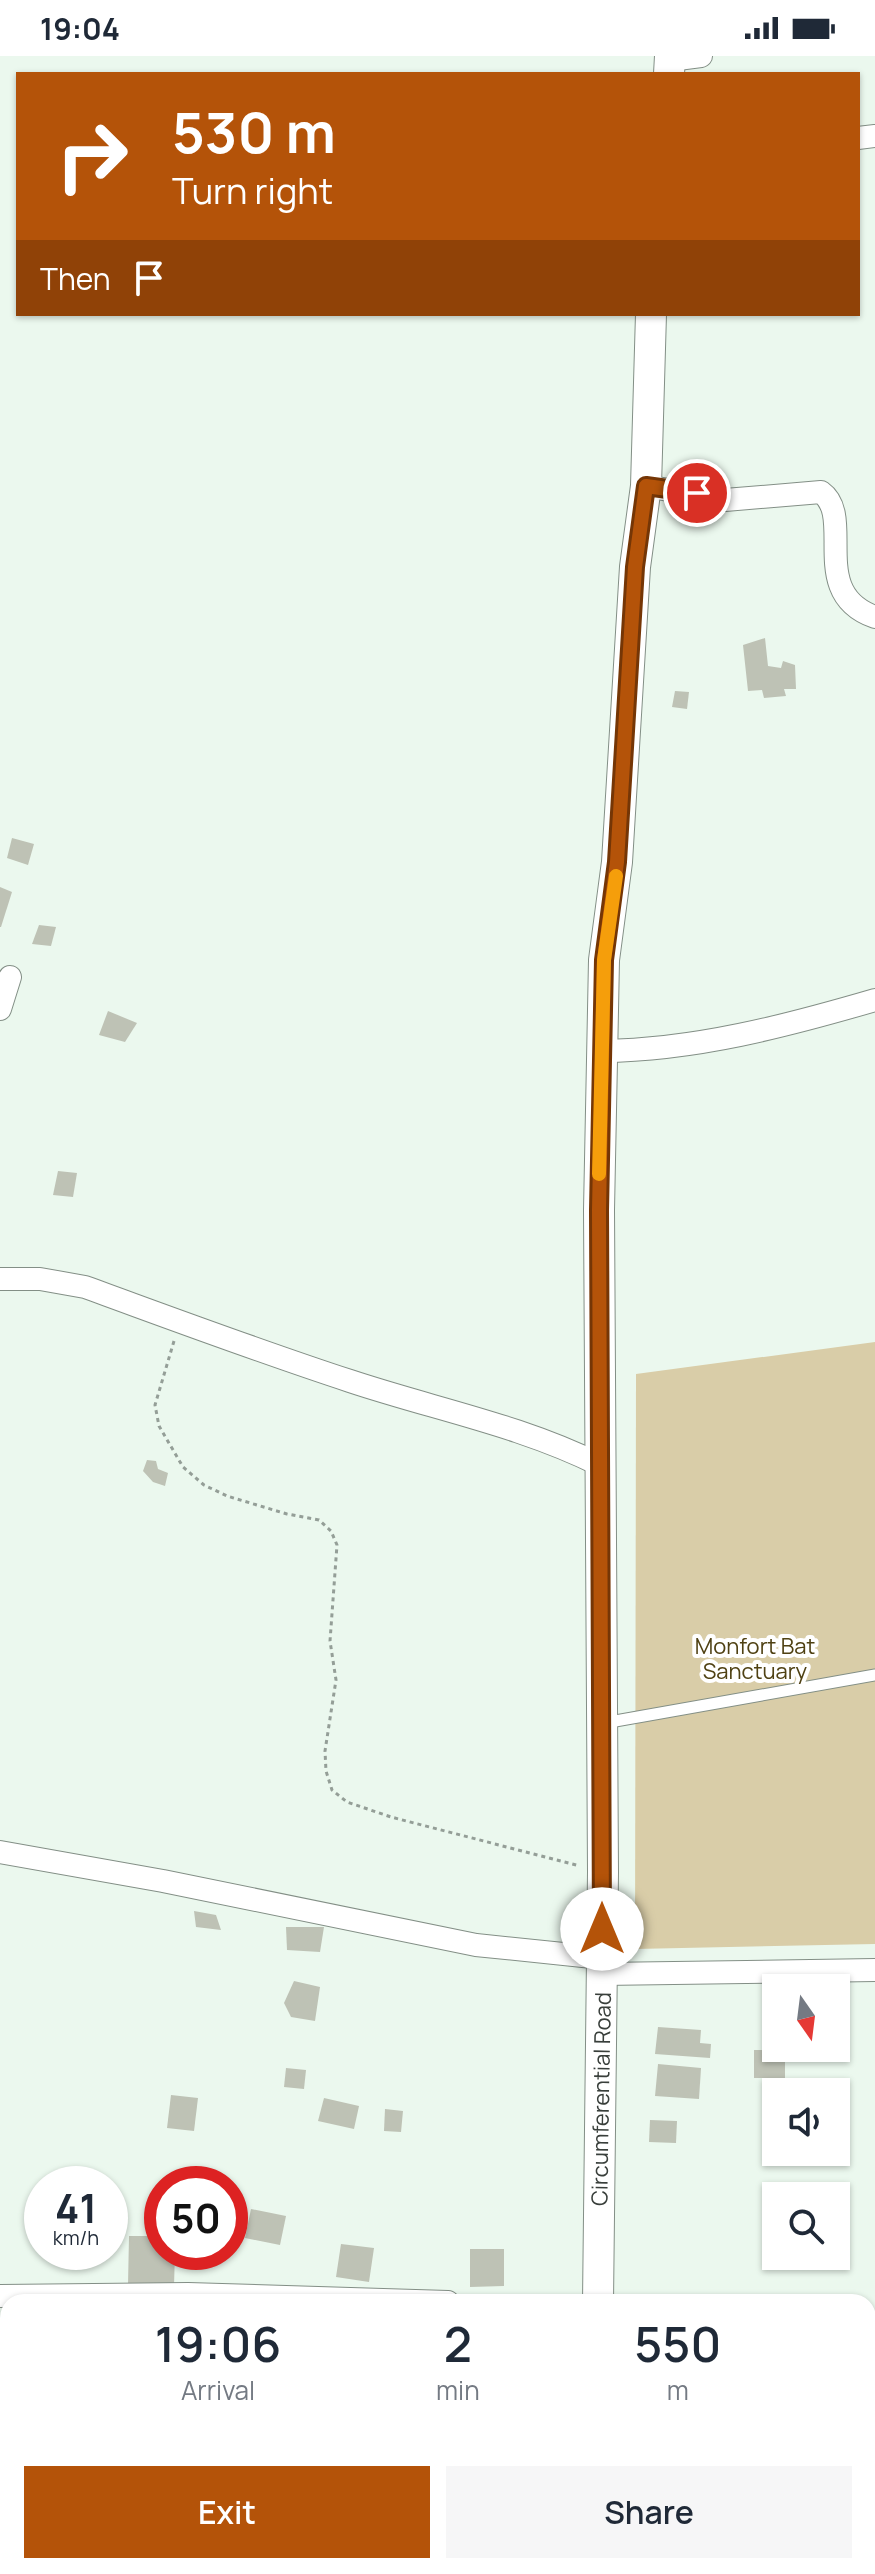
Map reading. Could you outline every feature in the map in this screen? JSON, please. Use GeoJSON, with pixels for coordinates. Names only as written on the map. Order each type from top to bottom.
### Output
{"type":"FeatureCollection","features":[{"type":"Feature","properties":{"kind":"main road","name":"Circumferential Road"},"geometry":{"type":"LineString","coordinates":[[598,2294],[603,1872],[599,1210],[604,960],[617,862],[635,567],[646,486],[651,316]]}},
{"type":"Feature","properties":{"kind":"street"},"geometry":{"type":"LineString","coordinates":[[670,63],[701,56]]}},
{"type":"Feature","properties":{"kind":"street"},"geometry":{"type":"LineString","coordinates":[[646,486],[725,500],[821,492],[831,503],[842,593],[852,606],[875,617]]}},
{"type":"Feature","properties":{"kind":"street"},"geometry":{"type":"LineString","coordinates":[[0,1009],[10,977]]}},
{"type":"Feature","properties":{"kind":"street"},"geometry":{"type":"LineString","coordinates":[[602,1051],[650,1050],[710,1041],[798,1022],[875,1000]]}},
{"type":"Feature","properties":{"kind":"street"},"geometry":{"type":"LineString","coordinates":[[0,1279],[64,1281],[353,1382],[523,1432],[600,1465]]}},
{"type":"Feature","properties":{"kind":"street"},"geometry":{"type":"LineString","coordinates":[[0,1852],[163,1881],[476,1945],[602,1966],[875,1970]]}},
{"type":"Feature","properties":{"kind":"lane"},"geometry":{"type":"LineString","coordinates":[[601,1724],[875,1675]]}},
{"type":"Feature","properties":{"kind":"path"},"geometry":{"type":"LineString","coordinates":[[179,1322],[155,1405],[159,1426],[183,1467],[204,1485],[227,1496],[319,1520],[331,1531],[337,1545],[330,1641],[336,1680],[325,1751],[326,1771],[332,1790],[347,1802],[391,1817],[603,1872]]}},
{"type":"Feature","properties":{"kind":"green space","name":"Monfort Bat Sanctuary"},"geometry":{"type":"Polygon","coordinates":[[[875,1342],[875,1944],[635,1949],[636,1374],[875,1342]]]}},
{"type":"Feature","properties":{"kind":"building"},"geometry":{"type":"Polygon","coordinates":[[[765,638],[768,666],[781,668],[783,661],[795,665],[796,689],[784,689],[786,696],[764,698],[762,690],[748,691],[743,645],[765,638]]]}},
{"type":"Feature","properties":{"kind":"building"},"geometry":{"type":"Polygon","coordinates":[[[675,691],[689,692],[687,709],[672,707],[675,691]]]}},
{"type":"Feature","properties":{"kind":"building"},"geometry":{"type":"Polygon","coordinates":[[[12,838],[34,844],[28,865],[7,858],[12,838]]]}},
{"type":"Feature","properties":{"kind":"building"},"geometry":{"type":"Polygon","coordinates":[[[0,887],[12,892],[1,927],[0,927],[0,887]]]}},
{"type":"Feature","properties":{"kind":"building"},"geometry":{"type":"Polygon","coordinates":[[[39,925],[56,927],[51,946],[32,944],[39,925]]]}},
{"type":"Feature","properties":{"kind":"building"},"geometry":{"type":"Polygon","coordinates":[[[108,1011],[137,1023],[125,1042],[99,1035],[108,1011]]]}},
{"type":"Feature","properties":{"kind":"building"},"geometry":{"type":"Polygon","coordinates":[[[58,1171],[77,1173],[73,1197],[53,1195],[58,1171]]]}},
{"type":"Feature","properties":{"kind":"building"},"geometry":{"type":"Polygon","coordinates":[[[147,1460],[156,1461],[158,1469],[168,1473],[165,1486],[153,1482],[143,1471],[147,1460]]]}},
{"type":"Feature","properties":{"kind":"building"},"geometry":{"type":"Polygon","coordinates":[[[194,1911],[216,1915],[221,1930],[196,1927],[194,1911]]]}},
{"type":"Feature","properties":{"kind":"building"},"geometry":{"type":"Polygon","coordinates":[[[286,1927],[324,1927],[320,1952],[287,1950],[286,1927]]]}},
{"type":"Feature","properties":{"kind":"building"},"geometry":{"type":"Polygon","coordinates":[[[294,1981],[320,1987],[315,2021],[291,2017],[284,2003],[294,1981]]]}},
{"type":"Feature","properties":{"kind":"building"},"geometry":{"type":"Polygon","coordinates":[[[658,2027],[701,2030],[700,2043],[711,2044],[710,2058],[655,2054],[658,2027]]]}},
{"type":"Feature","properties":{"kind":"building"},"geometry":{"type":"Polygon","coordinates":[[[754,2050],[762,2050],[762,2062],[785,2062],[785,2078],[754,2078],[754,2050]]]}},
{"type":"Feature","properties":{"kind":"building"},"geometry":{"type":"Polygon","coordinates":[[[658,2064],[701,2068],[699,2099],[655,2096],[658,2064]]]}},
{"type":"Feature","properties":{"kind":"building"},"geometry":{"type":"Polygon","coordinates":[[[286,2068],[306,2070],[304,2089],[284,2087],[286,2068]]]}},
{"type":"Feature","properties":{"kind":"building"},"geometry":{"type":"Polygon","coordinates":[[[171,2095],[198,2098],[194,2131],[167,2128],[171,2095]]]}},
{"type":"Feature","properties":{"kind":"building"},"geometry":{"type":"Polygon","coordinates":[[[324,2098],[359,2106],[354,2129],[318,2121],[324,2098]]]}},
{"type":"Feature","properties":{"kind":"building"},"geometry":{"type":"Polygon","coordinates":[[[385,2109],[403,2111],[401,2132],[384,2131],[385,2109]]]}},
{"type":"Feature","properties":{"kind":"building"},"geometry":{"type":"Polygon","coordinates":[[[650,2120],[677,2121],[676,2143],[649,2142],[650,2120]]]}},
{"type":"Feature","properties":{"kind":"building"},"geometry":{"type":"Polygon","coordinates":[[[251,2209],[286,2216],[280,2245],[248,2239],[251,2209]]]}},
{"type":"Feature","properties":{"kind":"building"},"geometry":{"type":"Polygon","coordinates":[[[129,2236],[144,2236],[144,2270],[174,2270],[174,2286],[128,2285],[129,2236]]]}},
{"type":"Feature","properties":{"kind":"building"},"geometry":{"type":"Polygon","coordinates":[[[341,2244],[374,2248],[369,2282],[336,2277],[341,2244]]]}},
{"type":"Feature","properties":{"kind":"building"},"geometry":{"type":"Polygon","coordinates":[[[470,2249],[504,2249],[504,2286],[470,2287],[470,2249]]]}},
{"type":"Feature","properties":{"kind":"slow traffic"},"geometry":{"type":"LineString","coordinates":[[599,1174],[604,960],[616,876]]}},
{"type":"Feature","properties":{"kind":"route"},"geometry":{"type":"LineString","coordinates":[[602,1929],[599,1210],[604,960],[617,862],[635,567],[646,486],[697,493]]}}]}
